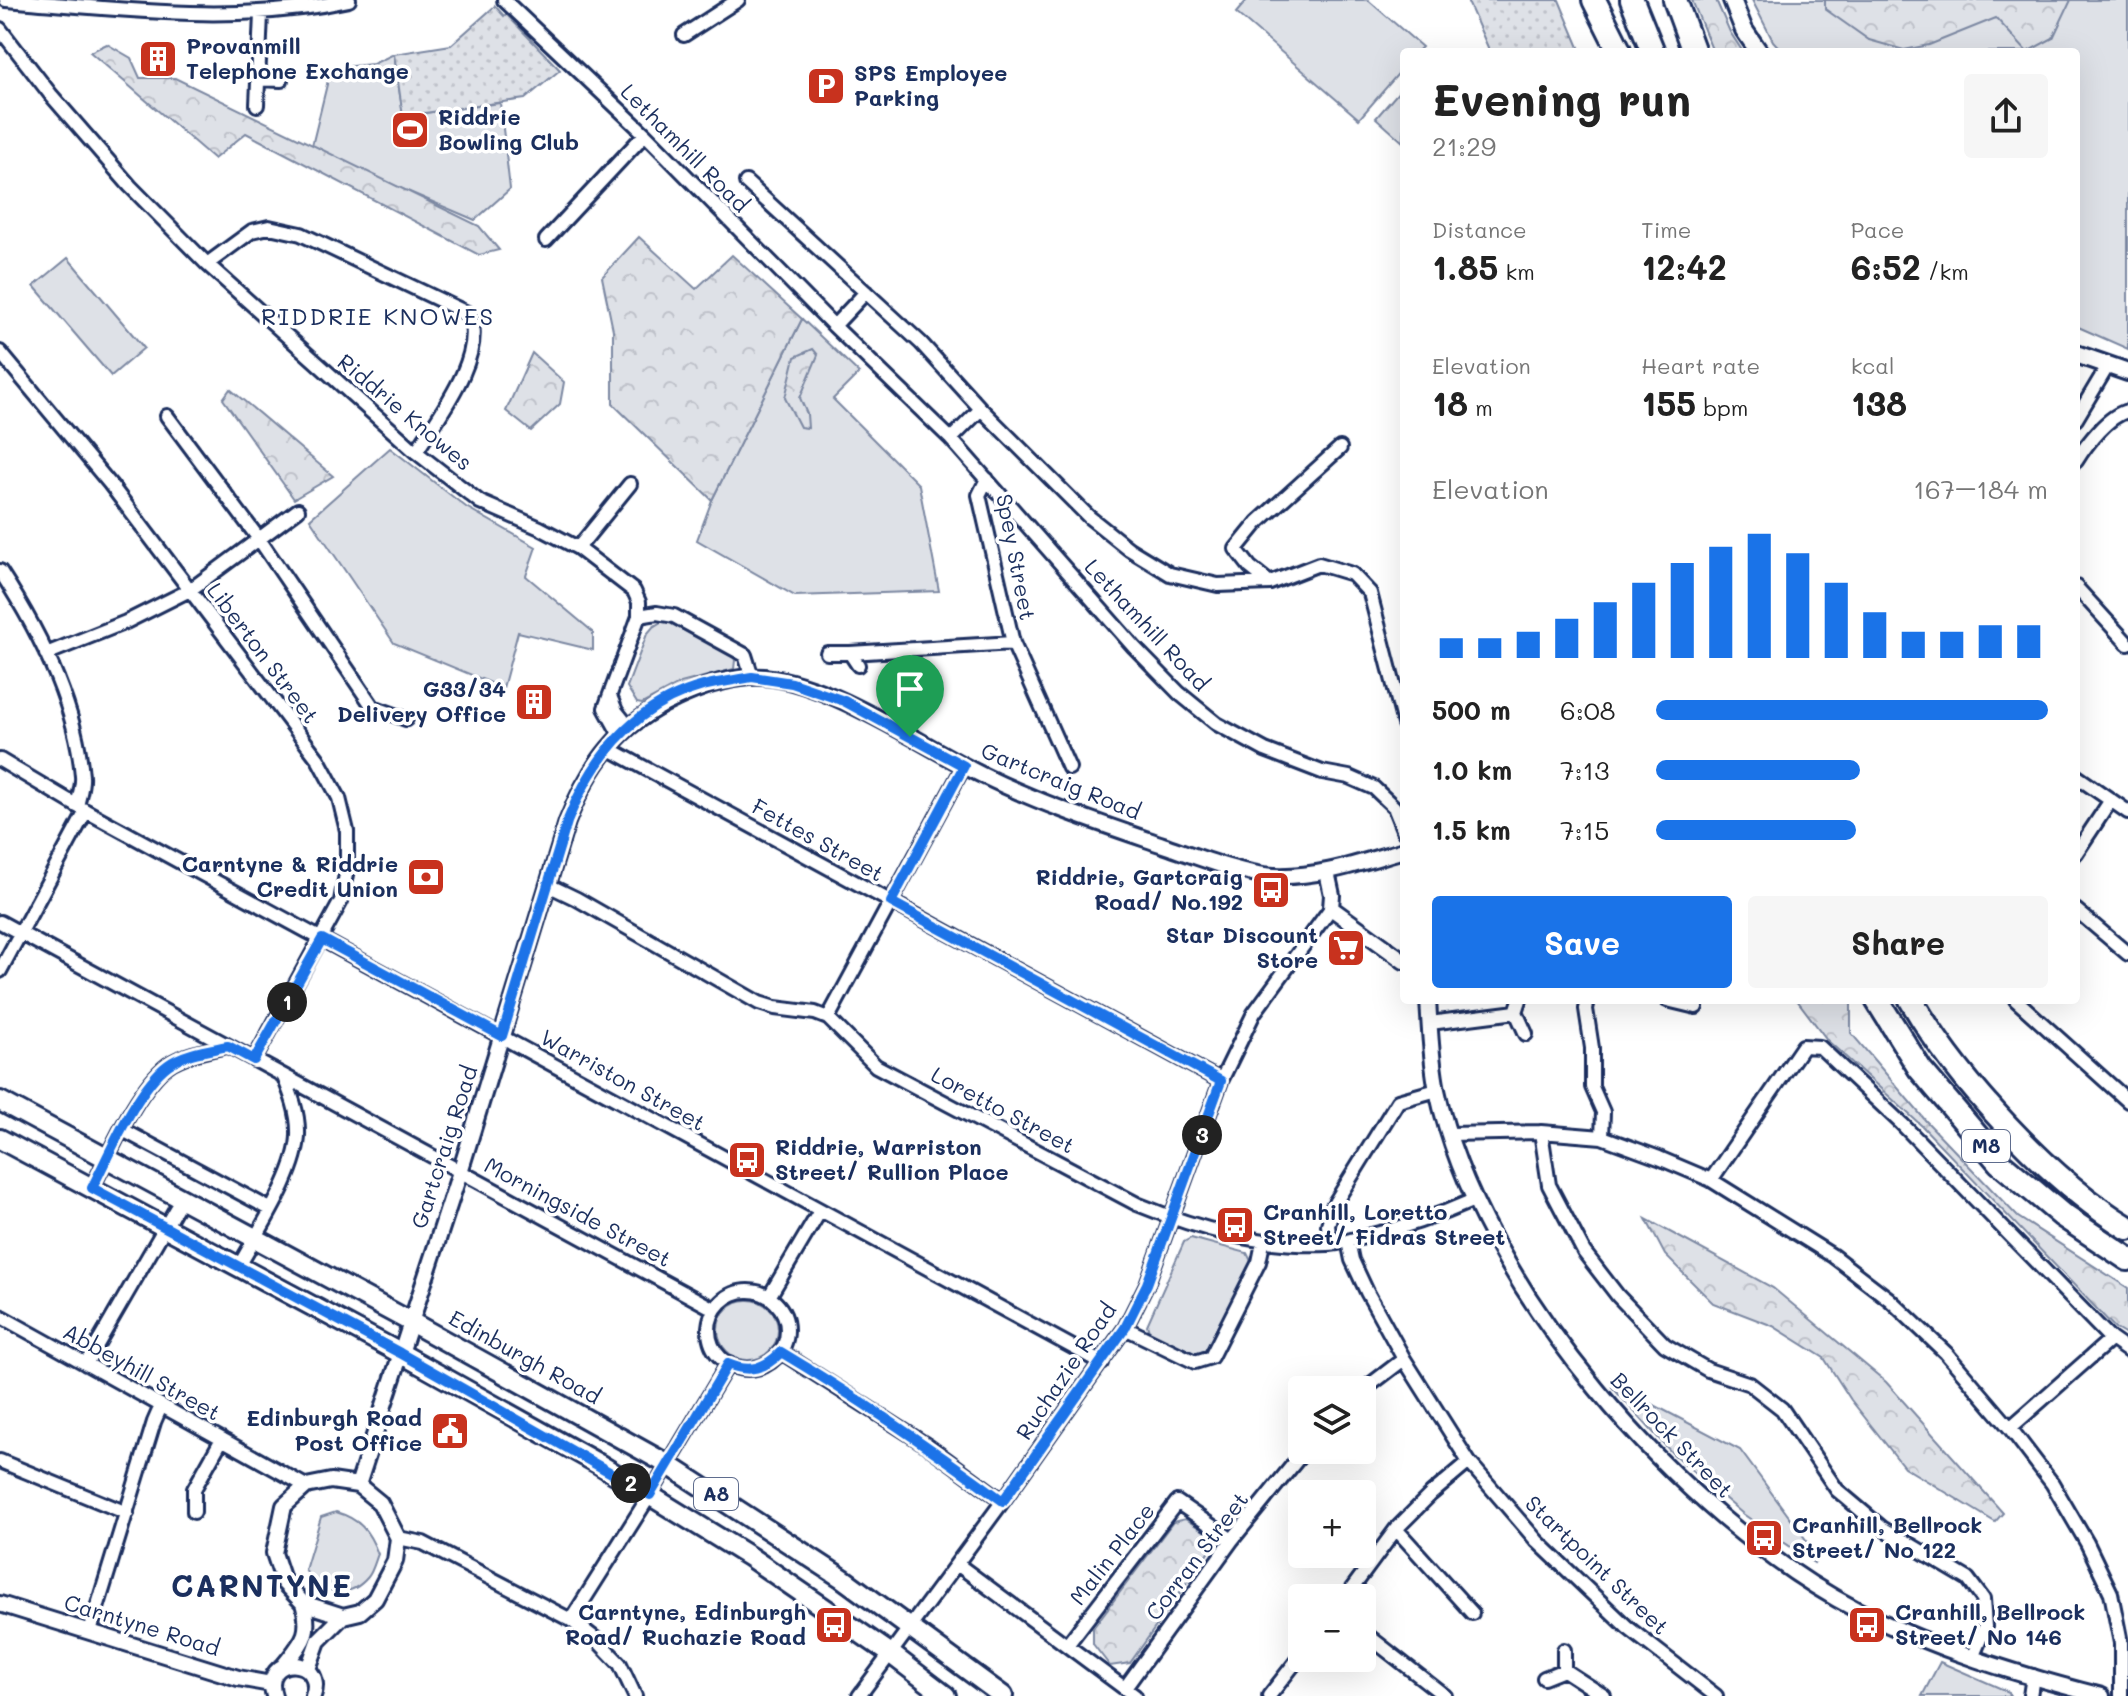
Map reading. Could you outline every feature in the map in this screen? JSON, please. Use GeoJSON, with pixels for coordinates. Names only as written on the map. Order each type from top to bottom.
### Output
{"type":"FeatureCollection","features":[{"type":"Feature","properties":{"kind":"highway"},"geometry":{"type":"LineString","coordinates":[[1594,0],[1618,48]]}},
{"type":"Feature","properties":{"kind":"highway"},"geometry":{"type":"LineString","coordinates":[[1601,0],[1619,48]]}},
{"type":"Feature","properties":{"kind":"highway"},"geometry":{"type":"LineString","coordinates":[[1632,0],[1651,48]]}},
{"type":"Feature","properties":{"kind":"highway"},"geometry":{"type":"LineString","coordinates":[[1675,0],[1693,48]]}},
{"type":"Feature","properties":{"kind":"highway","name":"M8"},"geometry":{"type":"LineString","coordinates":[[1879,1004],[1920,1069],[1999,1162],[2062,1215],[2128,1259]]}},
{"type":"Feature","properties":{"kind":"highway","name":"M8"},"geometry":{"type":"LineString","coordinates":[[1913,1004],[1927,1028],[1983,1100],[2052,1168],[2128,1228]]}},
{"type":"Feature","properties":{"kind":"main road"},"geometry":{"type":"LineString","coordinates":[[1732,0],[1744,30],[1756,48]]}},
{"type":"Feature","properties":{"kind":"main road"},"geometry":{"type":"LineString","coordinates":[[2080,356],[2128,372]]}},
{"type":"Feature","properties":{"kind":"main road","name":"Edinburgh Road"},"geometry":{"type":"LineString","coordinates":[[0,1101],[667,1464],[772,1531],[911,1627],[1003,1696]]}},
{"type":"Feature","properties":{"kind":"main road","name":"A8"},"geometry":{"type":"LineString","coordinates":[[0,1139],[400,1353],[708,1529],[891,1654],[946,1696]]}},
{"type":"Feature","properties":{"kind":"street"},"geometry":{"type":"LineString","coordinates":[[6,0],[220,15],[261,14],[349,0]]}},
{"type":"Feature","properties":{"kind":"street","name":"Lethamhill Road"},"geometry":{"type":"LineString","coordinates":[[504,0],[645,134],[834,326],[951,439],[1134,647],[1179,693],[1208,716],[1265,750],[1374,788],[1394,807]]}},
{"type":"Feature","properties":{"kind":"street"},"geometry":{"type":"LineString","coordinates":[[684,35],[738,0]]}},
{"type":"Feature","properties":{"kind":"street"},"geometry":{"type":"LineString","coordinates":[[257,105],[261,14]]}},
{"type":"Feature","properties":{"kind":"street","name":"Riddrie Knowes"},"geometry":{"type":"LineString","coordinates":[[0,29],[51,95],[130,186],[207,264],[416,452],[480,502],[578,548],[634,591],[639,602],[639,616]]}},
{"type":"Feature","properties":{"kind":"street"},"geometry":{"type":"LineString","coordinates":[[258,79],[281,80]]}},
{"type":"Feature","properties":{"kind":"street"},"geometry":{"type":"LineString","coordinates":[[546,240],[645,134]]}},
{"type":"Feature","properties":{"kind":"street","name":"Lethamhill Road"},"geometry":{"type":"LineString","coordinates":[[746,182],[921,343],[981,409],[1089,517],[1129,549],[1170,574],[1218,585],[1270,583],[1319,564],[1352,574],[1370,593],[1400,692]]}},
{"type":"Feature","properties":{"kind":"street"},"geometry":{"type":"LineString","coordinates":[[207,264],[252,231],[269,227],[301,234],[469,314],[473,323],[469,360],[416,452]]}},
{"type":"Feature","properties":{"kind":"street"},"geometry":{"type":"LineString","coordinates":[[834,326],[866,292]]}},
{"type":"Feature","properties":{"kind":"street","name":"Liberton Street"},"geometry":{"type":"LineString","coordinates":[[0,352],[110,484],[318,759],[339,798],[347,831],[347,869],[341,901],[254,1060]]}},
{"type":"Feature","properties":{"kind":"street"},"geometry":{"type":"LineString","coordinates":[[2080,412],[2107,367]]}},
{"type":"Feature","properties":{"kind":"street"},"geometry":{"type":"LineString","coordinates":[[951,439],[981,409]]}},
{"type":"Feature","properties":{"kind":"street"},"geometry":{"type":"LineString","coordinates":[[2080,456],[2109,422],[2128,411]]}},
{"type":"Feature","properties":{"kind":"street"},"geometry":{"type":"LineString","coordinates":[[167,416],[259,539],[373,707],[406,719]]}},
{"type":"Feature","properties":{"kind":"street"},"geometry":{"type":"LineString","coordinates":[[1270,583],[1250,567],[1236,549],[1258,522],[1340,448]]}},
{"type":"Feature","properties":{"kind":"street","name":"Spey Street"},"geometry":{"type":"LineString","coordinates":[[987,479],[979,495],[1013,643],[1069,768]]}},
{"type":"Feature","properties":{"kind":"street"},"geometry":{"type":"LineString","coordinates":[[578,548],[630,484]]}},
{"type":"Feature","properties":{"kind":"street"},"geometry":{"type":"LineString","coordinates":[[46,654],[126,622],[190,590],[298,510]]}},
{"type":"Feature","properties":{"kind":"street"},"geometry":{"type":"LineString","coordinates":[[0,571],[24,609],[46,654],[74,727],[82,779],[81,808],[0,971]]}},
{"type":"Feature","properties":{"kind":"street"},"geometry":{"type":"LineString","coordinates":[[2080,599],[2128,644]]}},
{"type":"Feature","properties":{"kind":"street"},"geometry":{"type":"LineString","coordinates":[[624,730],[605,708],[639,616],[657,613],[674,616],[738,651],[747,678]]}},
{"type":"Feature","properties":{"kind":"street","name":"Spey Street"},"geometry":{"type":"LineString","coordinates":[[827,653],[1013,643]]}},
{"type":"Feature","properties":{"kind":"street"},"geometry":{"type":"LineString","coordinates":[[850,653],[858,665]]}},
{"type":"Feature","properties":{"kind":"street","name":"Gartcraig Road"},"geometry":{"type":"LineString","coordinates":[[358,1485],[580,790],[624,730],[653,708],[701,687],[747,678],[792,683],[844,701],[1020,794],[1214,862],[1273,876],[1327,872],[1400,851]]}},
{"type":"Feature","properties":{"kind":"street","name":"Fettes Street"},"geometry":{"type":"LineString","coordinates":[[608,748],[1221,1081]]}},
{"type":"Feature","properties":{"kind":"street","name":"Warriston Street"},"geometry":{"type":"LineString","coordinates":[[0,760],[81,808],[1102,1363]]}},
{"type":"Feature","properties":{"kind":"street"},"geometry":{"type":"LineString","coordinates":[[548,885],[759,1003],[828,1018],[964,766]]}},
{"type":"Feature","properties":{"kind":"street"},"geometry":{"type":"LineString","coordinates":[[2080,779],[2128,812]]}},
{"type":"Feature","properties":{"kind":"street"},"geometry":{"type":"LineString","coordinates":[[1400,800],[1394,807],[1400,822]]}},
{"type":"Feature","properties":{"kind":"street"},"geometry":{"type":"LineString","coordinates":[[2080,847],[2111,800]]}},
{"type":"Feature","properties":{"kind":"street"},"geometry":{"type":"LineString","coordinates":[[1327,872],[1332,895],[1331,908],[1400,958]]}},
{"type":"Feature","properties":{"kind":"street","name":"Ruchazie Road"},"geometry":{"type":"LineString","coordinates":[[859,1696],[1003,1501],[1125,1328],[1147,1284],[1221,1081],[1254,1013],[1331,908]]}},
{"type":"Feature","properties":{"kind":"street"},"geometry":{"type":"LineString","coordinates":[[2080,913],[2128,954]]}},
{"type":"Feature","properties":{"kind":"street","name":"Morningside Street"},"geometry":{"type":"LineString","coordinates":[[0,922],[714,1309]]}},
{"type":"Feature","properties":{"kind":"street","name":"Bellrock Street"},"geometry":{"type":"LineString","coordinates":[[1428,1004],[1437,1090],[1474,1200],[1536,1306],[1591,1383],[1651,1452],[1716,1513],[1786,1566],[1856,1610],[1972,1658],[2102,1696]]}},
{"type":"Feature","properties":{"kind":"street"},"geometry":{"type":"LineString","coordinates":[[1587,1004],[1592,1087],[1603,1112],[1602,1137]]}},
{"type":"Feature","properties":{"kind":"street"},"geometry":{"type":"LineString","coordinates":[[1684,1004],[1696,1007]]}},
{"type":"Feature","properties":{"kind":"street"},"geometry":{"type":"LineString","coordinates":[[2020,1004],[2128,1101]]}},
{"type":"Feature","properties":{"kind":"street"},"geometry":{"type":"LineString","coordinates":[[1430,1023],[1518,1006],[1526,1034]]}},
{"type":"Feature","properties":{"kind":"street","name":"Loretto Street"},"geometry":{"type":"LineString","coordinates":[[828,1018],[876,1066],[1137,1204],[1172,1218],[1263,1243],[1330,1244],[1433,1218],[1474,1200]]}},
{"type":"Feature","properties":{"kind":"street"},"geometry":{"type":"LineString","coordinates":[[92,1188],[148,1085],[170,1064],[199,1052],[228,1046]]}},
{"type":"Feature","properties":{"kind":"street"},"geometry":{"type":"LineString","coordinates":[[1711,1180],[1803,1046],[1820,1047],[1902,1124],[2111,1339],[2128,1351]]}},
{"type":"Feature","properties":{"kind":"street"},"geometry":{"type":"LineString","coordinates":[[238,1268],[270,1209],[295,1153],[298,1133],[294,1105],[284,1077]]}},
{"type":"Feature","properties":{"kind":"street"},"geometry":{"type":"LineString","coordinates":[[1330,1244],[1328,1225],[1333,1206],[1398,1101],[1437,1090]]}},
{"type":"Feature","properties":{"kind":"street"},"geometry":{"type":"LineString","coordinates":[[123,1130],[270,1209]]}},
{"type":"Feature","properties":{"kind":"street"},"geometry":{"type":"LineString","coordinates":[[1541,1132],[1549,1185],[1584,1252],[1618,1296],[1665,1345],[1708,1370],[1750,1384],[1782,1409],[1837,1490],[1882,1528],[1968,1579],[1983,1599],[1985,1627],[1972,1658]]}},
{"type":"Feature","properties":{"kind":"street"},"geometry":{"type":"LineString","coordinates":[[1450,1134],[1541,1132],[1602,1137],[1711,1180],[1833,1256],[1889,1299],[1946,1353],[2052,1483],[2087,1543],[2111,1593],[2121,1643],[2121,1696]]}},
{"type":"Feature","properties":{"kind":"street"},"geometry":{"type":"LineString","coordinates":[[86,1364],[182,1198]]}},
{"type":"Feature","properties":{"kind":"street"},"geometry":{"type":"LineString","coordinates":[[769,1297],[820,1211]]}},
{"type":"Feature","properties":{"kind":"street","name":"Startpoint Street"},"geometry":{"type":"LineString","coordinates":[[1348,1241],[1352,1260],[1367,1292],[1404,1359],[1469,1462],[1537,1541],[1627,1627],[1716,1696]]}},
{"type":"Feature","properties":{"kind":"street"},"geometry":{"type":"LineString","coordinates":[[1125,1328],[1195,1362],[1211,1357],[1259,1262],[1263,1243]]}},
{"type":"Feature","properties":{"kind":"street"},"geometry":{"type":"LineString","coordinates":[[745,1291],[769,1297],[785,1316],[786,1341],[781,1352],[773,1361],[751,1370],[728,1364],[711,1345],[708,1333],[714,1309],[723,1300],[745,1291]]}},
{"type":"Feature","properties":{"kind":"street","name":"Abbeyhill Street"},"geometry":{"type":"LineString","coordinates":[[0,1316],[306,1486]]}},
{"type":"Feature","properties":{"kind":"street"},"geometry":{"type":"LineString","coordinates":[[2010,1428],[2111,1339]]}},
{"type":"Feature","properties":{"kind":"street"},"geometry":{"type":"LineString","coordinates":[[781,1352],[916,1438],[1003,1501]]}},
{"type":"Feature","properties":{"kind":"street"},"geometry":{"type":"LineString","coordinates":[[1376,1380],[1404,1359]]}},
{"type":"Feature","properties":{"kind":"street"},"geometry":{"type":"LineString","coordinates":[[571,1620],[728,1364]]}},
{"type":"Feature","properties":{"kind":"street"},"geometry":{"type":"LineString","coordinates":[[90,1631],[161,1406]]}},
{"type":"Feature","properties":{"kind":"street"},"geometry":{"type":"LineString","coordinates":[[194,1512],[194,1489],[222,1439]]}},
{"type":"Feature","properties":{"kind":"street"},"geometry":{"type":"LineString","coordinates":[[0,1461],[127,1513]]}},
{"type":"Feature","properties":{"kind":"street"},"geometry":{"type":"LineString","coordinates":[[1355,1584],[1396,1529],[1469,1462]]}},
{"type":"Feature","properties":{"kind":"street","name":"Corran Street"},"geometry":{"type":"LineString","coordinates":[[1130,1692],[1232,1540],[1294,1464]]}},
{"type":"Feature","properties":{"kind":"street"},"geometry":{"type":"LineString","coordinates":[[331,1481],[358,1485],[380,1503],[398,1538],[395,1561],[375,1599],[360,1612],[343,1616],[303,1603],[284,1583],[274,1553],[284,1506],[306,1486],[331,1481]]}},
{"type":"Feature","properties":{"kind":"street","name":"Malin Place"},"geometry":{"type":"LineString","coordinates":[[1067,1645],[1177,1502],[1232,1540]]}},
{"type":"Feature","properties":{"kind":"street"},"geometry":{"type":"LineString","coordinates":[[1396,1529],[1465,1595],[1472,1613]]}},
{"type":"Feature","properties":{"kind":"street"},"geometry":{"type":"LineString","coordinates":[[398,1538],[423,1543],[571,1620],[597,1640],[620,1664],[635,1696]]}},
{"type":"Feature","properties":{"kind":"street"},"geometry":{"type":"LineString","coordinates":[[957,1564],[1130,1692]]}},
{"type":"Feature","properties":{"kind":"street"},"geometry":{"type":"LineString","coordinates":[[272,1690],[274,1674],[307,1632],[303,1603]]}},
{"type":"Feature","properties":{"kind":"street","name":"Carntyne Road"},"geometry":{"type":"LineString","coordinates":[[0,1604],[272,1690]]}},
{"type":"Feature","properties":{"kind":"street"},"geometry":{"type":"LineString","coordinates":[[308,1669],[318,1641],[343,1616]]}},
{"type":"Feature","properties":{"kind":"street"},"geometry":{"type":"LineString","coordinates":[[1376,1642],[1445,1696]]}},
{"type":"Feature","properties":{"kind":"street"},"geometry":{"type":"LineString","coordinates":[[1564,1650],[1564,1670]]}},
{"type":"Feature","properties":{"kind":"street"},"geometry":{"type":"LineString","coordinates":[[284,1665],[293,1663],[308,1669],[315,1681],[317,1695]]}},
{"type":"Feature","properties":{"kind":"street"},"geometry":{"type":"LineString","coordinates":[[1544,1678],[1564,1670]]}},
{"type":"Feature","properties":{"kind":"street"},"geometry":{"type":"LineString","coordinates":[[1564,1670],[1604,1696]]}},
{"type":"Feature","properties":{"kind":"street"},"geometry":{"type":"LineString","coordinates":[[1269,1696],[1288,1672]]}},
{"type":"Feature","properties":{"kind":"street"},"geometry":{"type":"LineString","coordinates":[[2030,1696],[2033,1676]]}},
{"type":"Feature","properties":{"kind":"green space"},"geometry":{"type":"Polygon","coordinates":[[[1247,0],[1368,0],[1422,47],[1400,48],[1400,72],[1359,119],[1236,13],[1247,0]]]}},
{"type":"Feature","properties":{"kind":"green space"},"geometry":{"type":"Polygon","coordinates":[[[1467,0],[1559,0],[1579,48],[1488,48],[1467,0]]]}},
{"type":"Feature","properties":{"kind":"green space"},"geometry":{"type":"Polygon","coordinates":[[[1692,0],[1716,0],[1740,48],[1711,48],[1692,0]]]}},
{"type":"Feature","properties":{"kind":"green space"},"geometry":{"type":"Polygon","coordinates":[[[1752,0],[2128,0],[2128,349],[2080,328],[2080,48],[1779,48],[1752,0]]]}},
{"type":"Feature","properties":{"kind":"green space"},"geometry":{"type":"Polygon","coordinates":[[[1825,0],[2071,0],[2053,38],[2034,48],[2023,48],[1996,18],[1929,45],[1897,48],[1869,40],[1825,9],[1825,0]]]}},
{"type":"Feature","properties":{"kind":"green space"},"geometry":{"type":"Polygon","coordinates":[[[495,6],[560,70],[525,99],[403,116],[394,54],[451,45],[495,6]]]}},
{"type":"Feature","properties":{"kind":"green space"},"geometry":{"type":"Polygon","coordinates":[[[107,44],[131,58],[140,78],[175,78],[479,226],[499,250],[479,255],[246,133],[214,159],[90,52],[107,44]]]}},
{"type":"Feature","properties":{"kind":"green space","name":"Riddrie Bowling Club"},"geometry":{"type":"Polygon","coordinates":[[[394,54],[403,116],[500,103],[510,189],[475,220],[311,150],[331,68],[373,64],[394,54]]]}},
{"type":"Feature","properties":{"kind":"green space"},"geometry":{"type":"Polygon","coordinates":[[[1400,90],[1400,139],[1376,118],[1400,90]]]}},
{"type":"Feature","properties":{"kind":"green space"},"geometry":{"type":"Polygon","coordinates":[[[639,237],[696,289],[732,255],[802,319],[712,500],[613,404],[613,330],[602,277],[639,237]]]}},
{"type":"Feature","properties":{"kind":"green space"},"geometry":{"type":"Polygon","coordinates":[[[68,258],[144,348],[111,376],[34,286],[68,258]]]}},
{"type":"Feature","properties":{"kind":"green space"},"geometry":{"type":"Polygon","coordinates":[[[802,319],[859,373],[833,399],[919,485],[939,591],[795,596],[697,540],[712,500],[802,319]]]}},
{"type":"Feature","properties":{"kind":"green space"},"geometry":{"type":"Polygon","coordinates":[[[813,349],[818,355],[800,398],[807,414],[808,428],[800,427],[785,398],[795,357],[813,349]]]}},
{"type":"Feature","properties":{"kind":"green space"},"geometry":{"type":"Polygon","coordinates":[[[532,353],[564,382],[560,404],[531,431],[506,411],[532,353]]]}},
{"type":"Feature","properties":{"kind":"green space"},"geometry":{"type":"Polygon","coordinates":[[[230,389],[333,476],[294,499],[223,399],[230,389]]]}},
{"type":"Feature","properties":{"kind":"green space"},"geometry":{"type":"Polygon","coordinates":[[[390,448],[466,507],[536,547],[526,576],[593,632],[593,650],[518,632],[503,688],[394,643],[310,519],[390,448]]]}},
{"type":"Feature","properties":{"kind":"green space"},"geometry":{"type":"Polygon","coordinates":[[[661,622],[670,622],[732,655],[734,669],[681,683],[642,704],[637,703],[627,687],[647,634],[661,622]]]}},
{"type":"Feature","properties":{"kind":"green space"},"geometry":{"type":"Polygon","coordinates":[[[1800,1004],[1851,1004],[1851,1033],[1926,1121],[2018,1217],[2128,1288],[2128,1336],[2116,1329],[1922,1126],[1828,1041],[1800,1004]]]}},
{"type":"Feature","properties":{"kind":"green space"},"geometry":{"type":"Polygon","coordinates":[[[1646,1219],[1773,1288],[1886,1382],[2003,1513],[1995,1522],[1904,1467],[1851,1400],[1824,1358],[1773,1326],[1713,1303],[1665,1255],[1646,1219]]]}},
{"type":"Feature","properties":{"kind":"green space"},"geometry":{"type":"Polygon","coordinates":[[[1191,1238],[1247,1253],[1251,1261],[1207,1350],[1194,1354],[1150,1334],[1147,1325],[1184,1242],[1191,1238]]]}},
{"type":"Feature","properties":{"kind":"green space"},"geometry":{"type":"Polygon","coordinates":[[[748,1300],[760,1302],[769,1309],[776,1318],[776,1342],[769,1351],[760,1358],[748,1360],[736,1358],[727,1351],[720,1342],[718,1330],[720,1318],[727,1309],[736,1302],[748,1300]]]}},
{"type":"Feature","properties":{"kind":"green space"},"geometry":{"type":"Polygon","coordinates":[[[1616,1385],[1740,1450],[1818,1556],[1814,1563],[1743,1514],[1672,1453],[1612,1387],[1616,1385]]]}},
{"type":"Feature","properties":{"kind":"green space"},"geometry":{"type":"Polygon","coordinates":[[[336,1512],[363,1527],[378,1554],[368,1577],[360,1585],[343,1591],[326,1589],[305,1570],[321,1517],[336,1512]]]}},
{"type":"Feature","properties":{"kind":"green space"},"geometry":{"type":"Polygon","coordinates":[[[1185,1519],[1213,1537],[1213,1546],[1130,1663],[1110,1666],[1093,1644],[1093,1628],[1173,1522],[1185,1519]]]}},
{"type":"Feature","properties":{"kind":"green space"},"geometry":{"type":"Polygon","coordinates":[[[1940,1662],[2009,1692],[2010,1696],[1922,1696],[1940,1662]]]}},
{"type":"Feature","properties":{"kind":"place","name":"Provanmill Telephone Exchange"},"geometry":{"type":"Point","coordinates":[158,59]}},
{"type":"Feature","properties":{"kind":"place","name":"SPS Employee Parking"},"geometry":{"type":"Point","coordinates":[826,86]}},
{"type":"Feature","properties":{"kind":"place","name":"Riddrie Bowling Club"},"geometry":{"type":"Point","coordinates":[410,130]}},
{"type":"Feature","properties":{"kind":"place","name":"G33/34 Delivery Office"},"geometry":{"type":"Point","coordinates":[534,702]}},
{"type":"Feature","properties":{"kind":"place","name":"Carntyne & Riddrie Credit Union"},"geometry":{"type":"Point","coordinates":[426,877]}},
{"type":"Feature","properties":{"kind":"place","name":"Riddrie, Gartcraig Road/ No.192"},"geometry":{"type":"Point","coordinates":[1271,890]}},
{"type":"Feature","properties":{"kind":"place","name":"Star Discount Store"},"geometry":{"type":"Point","coordinates":[1346,948]}},
{"type":"Feature","properties":{"kind":"place","name":"Riddrie, Warriston Street/ Rullion Place"},"geometry":{"type":"Point","coordinates":[747,1160]}},
{"type":"Feature","properties":{"kind":"place","name":"Cranhill, Loretto Street/ Fidras Street"},"geometry":{"type":"Point","coordinates":[1235,1225]}},
{"type":"Feature","properties":{"kind":"place","name":"Edinburgh Road Post Office"},"geometry":{"type":"Point","coordinates":[450,1431]}},
{"type":"Feature","properties":{"kind":"place","name":"Cranhill, Bellrock Street/ No 122"},"geometry":{"type":"Point","coordinates":[1764,1538]}},
{"type":"Feature","properties":{"kind":"place","name":"Carntyne, Edinburgh Road/ Ruchazie Road"},"geometry":{"type":"Point","coordinates":[834,1625]}},
{"type":"Feature","properties":{"kind":"place","name":"Cranhill, Bellrock Street/ No 146"},"geometry":{"type":"Point","coordinates":[1867,1625]}},
{"type":"Feature","properties":{"kind":"district","name":"RIDDRIE KNOWES"},"geometry":{"type":"Point","coordinates":[378,317]}},
{"type":"Feature","properties":{"kind":"district","name":"CARNTYNE"},"geometry":{"type":"Point","coordinates":[262,1587]}},
{"type":"Feature","properties":{"kind":"route"},"geometry":{"type":"LineString","coordinates":[[752,677],[792,683],[844,701],[910,737],[964,766],[891,902],[1221,1081],[1147,1284],[1125,1328],[1003,1501],[928,1446],[781,1352],[773,1361],[751,1370],[728,1364],[650,1495],[400,1353],[92,1188],[148,1085],[170,1064],[199,1052],[228,1046],[254,1060],[322,939],[502,1036],[567,822],[580,790],[608,748],[628,726],[653,708],[701,687],[752,677]]}}]}
